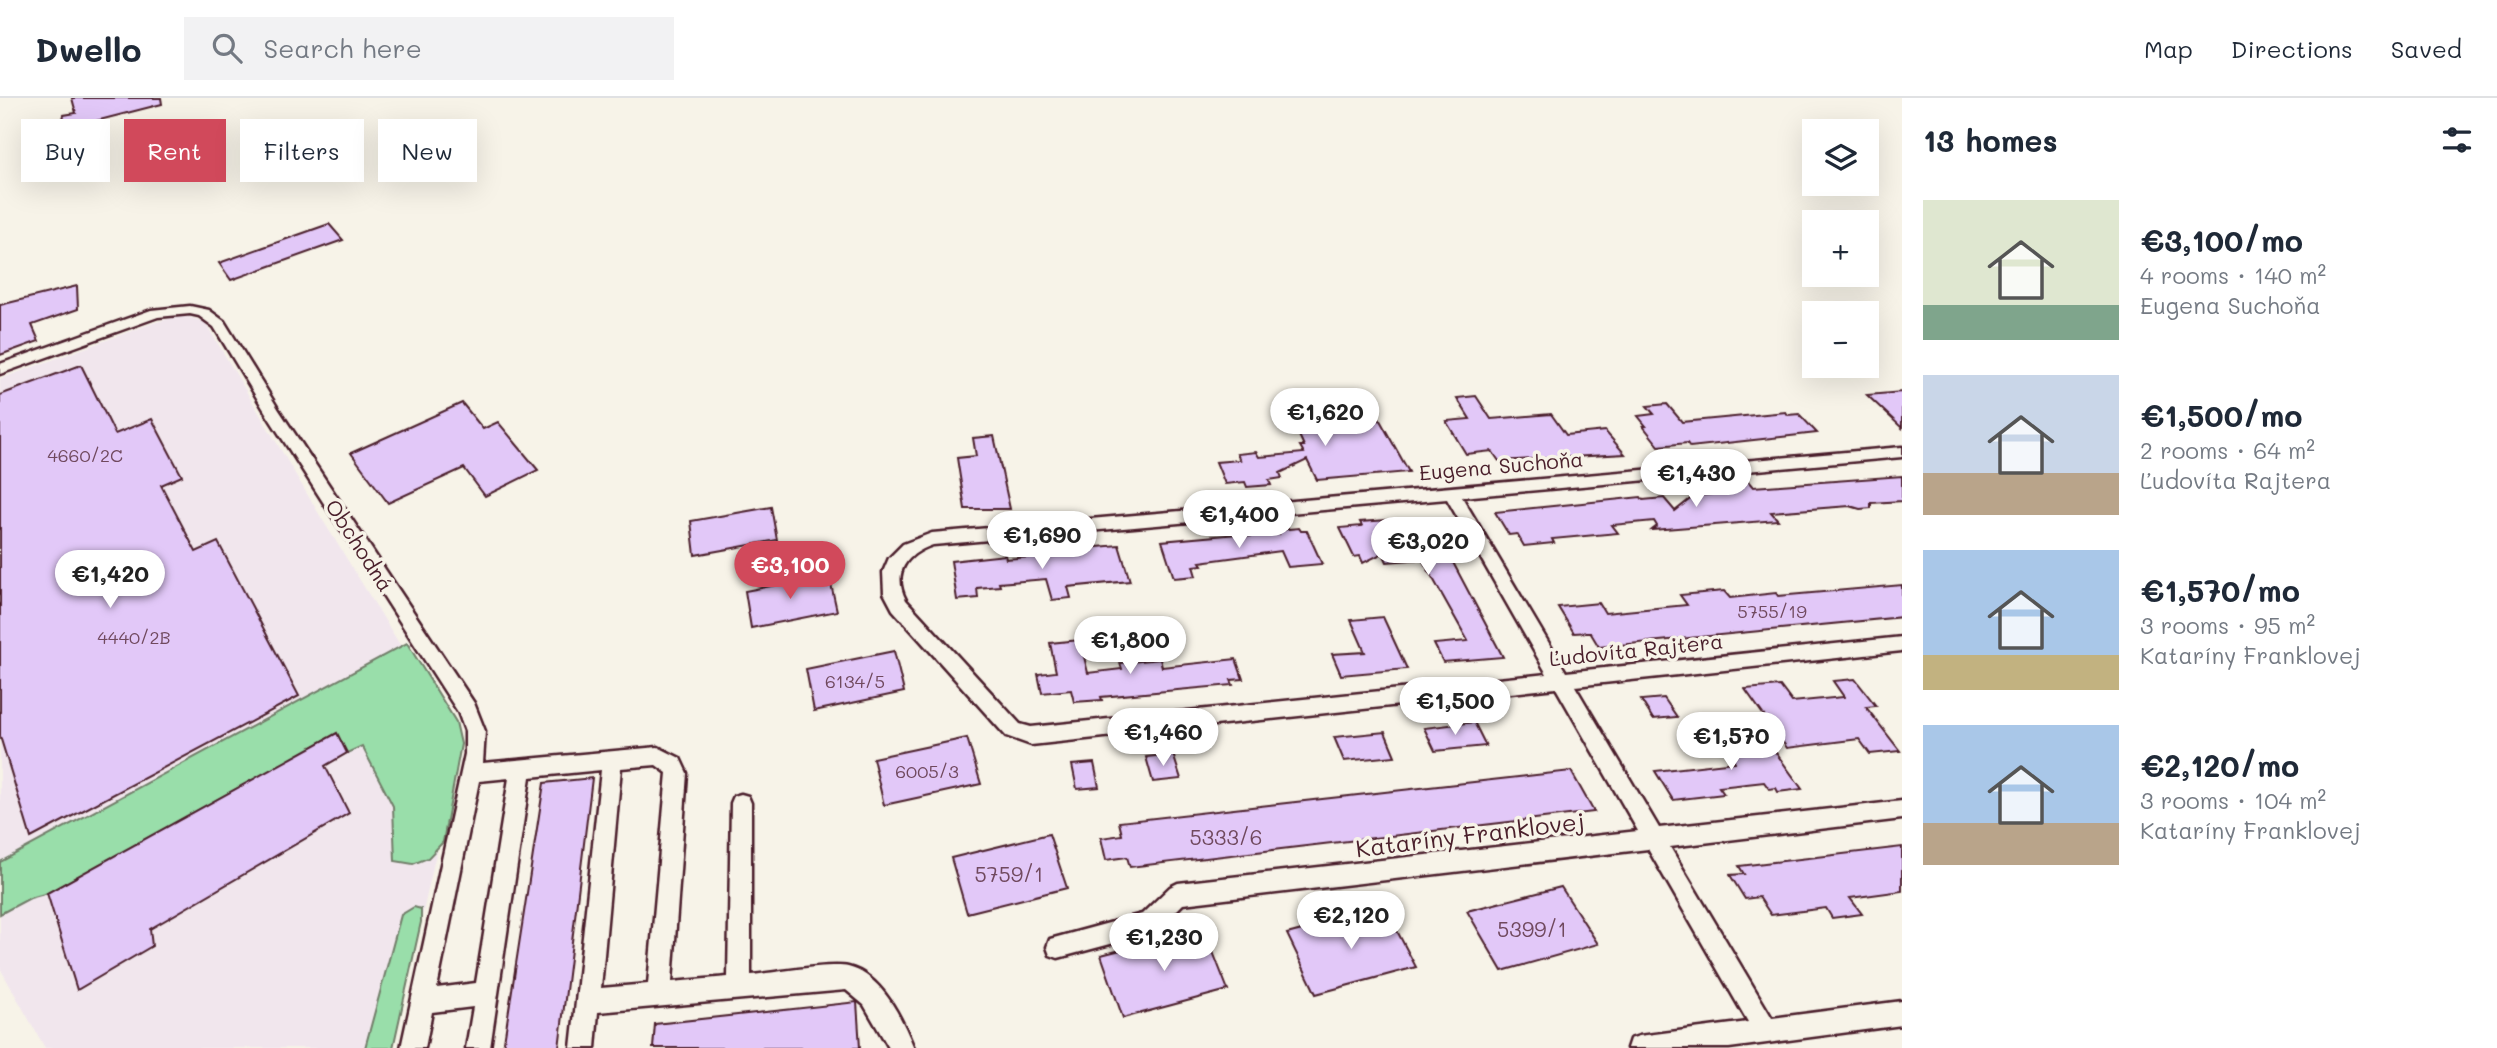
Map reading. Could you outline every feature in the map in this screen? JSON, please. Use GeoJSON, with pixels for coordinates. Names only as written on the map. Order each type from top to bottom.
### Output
{"type":"FeatureCollection","features":[{"type":"Feature","properties":{"kind":"street","name":"Obchodná"},"geometry":{"type":"LineString","coordinates":[[0,369],[156,313],[190,310],[204,313],[219,324],[274,414],[467,709],[475,731],[475,754],[413,1048]]}},
{"type":"Feature","properties":{"kind":"street","name":"Eugena Suchoňa"},"geometry":{"type":"LineString","coordinates":[[1041,736],[1013,730],[899,605],[890,583],[895,561],[902,552],[915,544],[932,539],[1902,452]]}},
{"type":"Feature","properties":{"kind":"street"},"geometry":{"type":"LineString","coordinates":[[1451,492],[1767,1032]]}},
{"type":"Feature","properties":{"kind":"street","name":"Ľudovíta Rajtera"},"geometry":{"type":"LineString","coordinates":[[1041,736],[1902,644]]}},
{"type":"Feature","properties":{"kind":"street"},"geometry":{"type":"LineString","coordinates":[[471,773],[658,756],[673,764],[677,773],[659,994]]}},
{"type":"Feature","properties":{"kind":"street"},"geometry":{"type":"LineString","coordinates":[[583,1048],[590,1001],[612,762]]}},
{"type":"Feature","properties":{"kind":"street"},"geometry":{"type":"LineString","coordinates":[[478,1048],[521,768]]}},
{"type":"Feature","properties":{"kind":"street"},"geometry":{"type":"LineString","coordinates":[[739,987],[741,803]]}},
{"type":"Feature","properties":{"kind":"street","name":"Kataríny Franklovej"},"geometry":{"type":"LineString","coordinates":[[1059,947],[1148,923],[1178,894],[1902,810]]}},
{"type":"Feature","properties":{"kind":"street"},"geometry":{"type":"LineString","coordinates":[[590,1001],[846,978],[861,983],[902,1048]]}},
{"type":"Feature","properties":{"kind":"street"},"geometry":{"type":"LineString","coordinates":[[423,1001],[486,994]]}},
{"type":"Feature","properties":{"kind":"street"},"geometry":{"type":"LineString","coordinates":[[1639,1048],[1902,1013]]}},
{"type":"Feature","properties":{"kind":"shaded area"},"geometry":{"type":"Polygon","coordinates":[[[182,315],[205,322],[319,514],[449,724],[454,772],[393,1048],[45,1048],[0,968],[0,379],[182,315]]]}},
{"type":"Feature","properties":{"kind":"green space"},"geometry":{"type":"Polygon","coordinates":[[[407,643],[456,722],[461,744],[443,842],[428,858],[413,864],[395,861],[393,806],[362,746],[347,753],[336,734],[48,893],[30,898],[0,914],[0,862],[407,643]]]}},
{"type":"Feature","properties":{"kind":"green space"},"geometry":{"type":"Polygon","coordinates":[[[414,907],[421,909],[421,922],[393,1048],[365,1048],[401,915],[414,907]]]}},
{"type":"Feature","properties":{"kind":"building"},"geometry":{"type":"Polygon","coordinates":[[[72,98],[161,98],[162,104],[103,119],[63,119],[64,115],[76,113],[72,98]]]}},
{"type":"Feature","properties":{"kind":"building"},"geometry":{"type":"Polygon","coordinates":[[[329,224],[343,240],[231,280],[219,263],[329,224]]]}},
{"type":"Feature","properties":{"kind":"building"},"geometry":{"type":"Polygon","coordinates":[[[77,286],[78,309],[32,325],[39,341],[0,355],[0,305],[77,286]]]}},
{"type":"Feature","properties":{"kind":"building"},"geometry":{"type":"Polygon","coordinates":[[[81,365],[115,434],[152,419],[182,476],[161,485],[196,552],[218,542],[299,696],[31,838],[0,736],[0,395],[81,365]]]}},
{"type":"Feature","properties":{"kind":"building"},"geometry":{"type":"Polygon","coordinates":[[[1902,392],[1902,428],[1867,395],[1902,392]]]}},
{"type":"Feature","properties":{"kind":"building"},"geometry":{"type":"Polygon","coordinates":[[[1476,396],[1491,419],[1551,414],[1566,435],[1605,431],[1625,454],[1499,461],[1492,451],[1466,454],[1446,421],[1470,419],[1457,398],[1476,396]]]}},
{"type":"Feature","properties":{"kind":"building"},"geometry":{"type":"Polygon","coordinates":[[[462,403],[483,429],[498,422],[538,470],[485,496],[464,468],[388,503],[351,453],[462,403]]]}},
{"type":"Feature","properties":{"kind":"building"},"geometry":{"type":"Polygon","coordinates":[[[1304,403],[1306,408],[1326,406],[1328,410],[1372,406],[1409,472],[1317,480],[1307,460],[1280,473],[1282,478],[1269,480],[1271,485],[1247,487],[1245,482],[1225,484],[1216,462],[1240,460],[1237,454],[1256,452],[1259,457],[1304,453],[1300,446],[1304,446],[1285,405],[1304,403]]]}},
{"type":"Feature","properties":{"kind":"building"},"geometry":{"type":"Polygon","coordinates":[[[1667,404],[1682,422],[1786,412],[1788,415],[1799,414],[1817,433],[1690,447],[1687,443],[1659,446],[1638,416],[1654,414],[1647,406],[1667,404]]]}},
{"type":"Feature","properties":{"kind":"building"},"geometry":{"type":"Polygon","coordinates":[[[994,436],[1010,509],[965,509],[957,458],[976,456],[973,438],[994,436]]]}},
{"type":"Feature","properties":{"kind":"building"},"geometry":{"type":"Polygon","coordinates":[[[1902,476],[1902,501],[1871,503],[1871,508],[1850,506],[1771,512],[1778,520],[1652,530],[1657,526],[1654,521],[1612,525],[1618,533],[1552,539],[1554,543],[1524,546],[1517,534],[1509,535],[1495,512],[1641,497],[1643,500],[1664,498],[1675,511],[1694,496],[1723,493],[1720,489],[1731,488],[1727,483],[1748,481],[1753,487],[1902,476]]]}},
{"type":"Feature","properties":{"kind":"building"},"geometry":{"type":"Polygon","coordinates":[[[771,507],[777,540],[695,555],[691,521],[771,507]]]}},
{"type":"Feature","properties":{"kind":"building"},"geometry":{"type":"Polygon","coordinates":[[[1430,519],[1503,657],[1443,662],[1434,644],[1468,641],[1422,559],[1387,562],[1383,553],[1363,563],[1360,556],[1354,557],[1340,528],[1362,526],[1360,522],[1430,519]]]}},
{"type":"Feature","properties":{"kind":"building"},"geometry":{"type":"Polygon","coordinates":[[[1299,528],[1301,531],[1307,531],[1322,564],[1288,567],[1281,551],[1200,562],[1202,565],[1193,566],[1196,576],[1174,578],[1162,541],[1237,534],[1238,537],[1279,534],[1278,530],[1299,528]]]}},
{"type":"Feature","properties":{"kind":"building"},"geometry":{"type":"Polygon","coordinates":[[[1119,545],[1130,581],[1068,587],[1071,598],[1052,600],[1046,579],[999,583],[1000,586],[977,588],[978,598],[957,600],[951,561],[1005,555],[1006,559],[1042,556],[1041,552],[1119,545]]]}},
{"type":"Feature","properties":{"kind":"building"},"geometry":{"type":"Polygon","coordinates":[[[829,575],[837,611],[751,628],[745,591],[829,575]]]}},
{"type":"Feature","properties":{"kind":"building"},"geometry":{"type":"Polygon","coordinates":[[[1902,585],[1902,617],[1599,647],[1590,632],[1574,633],[1558,607],[1599,603],[1605,613],[1687,605],[1680,595],[1724,591],[1730,598],[1776,593],[1778,596],[1902,585]]]}},
{"type":"Feature","properties":{"kind":"building"},"geometry":{"type":"Polygon","coordinates":[[[1383,617],[1407,669],[1341,675],[1332,654],[1365,652],[1351,620],[1383,617]]]}},
{"type":"Feature","properties":{"kind":"building"},"geometry":{"type":"Polygon","coordinates":[[[1080,640],[1088,673],[1122,669],[1120,663],[1160,659],[1162,667],[1236,659],[1243,679],[1231,680],[1233,685],[1101,697],[1102,700],[1074,702],[1071,690],[1042,693],[1038,674],[1056,672],[1050,643],[1080,640]]]}},
{"type":"Feature","properties":{"kind":"building"},"geometry":{"type":"Polygon","coordinates":[[[894,651],[904,692],[814,711],[806,669],[894,651]]]}},
{"type":"Feature","properties":{"kind":"building"},"geometry":{"type":"Polygon","coordinates":[[[1855,679],[1876,706],[1866,707],[1900,751],[1870,754],[1859,739],[1787,748],[1745,689],[1780,686],[1792,702],[1844,697],[1833,681],[1855,679]]]}},
{"type":"Feature","properties":{"kind":"building"},"geometry":{"type":"Polygon","coordinates":[[[1664,698],[1677,717],[1653,719],[1641,700],[1664,698]]]}},
{"type":"Feature","properties":{"kind":"building"},"geometry":{"type":"Polygon","coordinates":[[[1474,722],[1486,746],[1435,751],[1424,728],[1474,722]]]}},
{"type":"Feature","properties":{"kind":"building"},"geometry":{"type":"Polygon","coordinates":[[[1385,732],[1395,756],[1344,761],[1334,737],[1385,732]]]}},
{"type":"Feature","properties":{"kind":"building"},"geometry":{"type":"Polygon","coordinates":[[[337,733],[347,753],[325,766],[349,813],[150,929],[152,946],[77,990],[47,893],[337,733]]]}},
{"type":"Feature","properties":{"kind":"building"},"geometry":{"type":"Polygon","coordinates":[[[967,738],[981,784],[884,805],[873,758],[967,738]]]}},
{"type":"Feature","properties":{"kind":"building"},"geometry":{"type":"Polygon","coordinates":[[[1766,739],[1802,789],[1778,792],[1776,788],[1769,789],[1764,782],[1719,787],[1724,794],[1673,800],[1655,771],[1735,762],[1723,743],[1766,739]]]}},
{"type":"Feature","properties":{"kind":"building"},"geometry":{"type":"Polygon","coordinates":[[[1173,754],[1181,779],[1153,782],[1146,757],[1173,754]]]}},
{"type":"Feature","properties":{"kind":"building"},"geometry":{"type":"Polygon","coordinates":[[[1094,763],[1099,787],[1077,789],[1072,765],[1094,763]]]}},
{"type":"Feature","properties":{"kind":"building"},"geometry":{"type":"Polygon","coordinates":[[[1571,771],[1594,812],[1130,867],[1127,857],[1106,860],[1101,838],[1122,835],[1119,822],[1571,771]]]}},
{"type":"Feature","properties":{"kind":"building"},"geometry":{"type":"Polygon","coordinates":[[[592,778],[559,1048],[503,1048],[544,783],[592,778]]]}},
{"type":"Feature","properties":{"kind":"building"},"geometry":{"type":"Polygon","coordinates":[[[1049,834],[1067,888],[967,913],[951,858],[1049,834]]]}},
{"type":"Feature","properties":{"kind":"building"},"geometry":{"type":"Polygon","coordinates":[[[1902,847],[1902,891],[1850,898],[1862,914],[1832,918],[1826,908],[1771,915],[1759,897],[1745,899],[1730,875],[1744,874],[1739,866],[1902,847]]]}},
{"type":"Feature","properties":{"kind":"building"},"geometry":{"type":"Polygon","coordinates":[[[1561,887],[1598,944],[1502,971],[1467,911],[1561,887]]]}},
{"type":"Feature","properties":{"kind":"building"},"geometry":{"type":"Polygon","coordinates":[[[1385,908],[1416,967],[1316,994],[1287,934],[1385,908]]]}},
{"type":"Feature","properties":{"kind":"building"},"geometry":{"type":"Polygon","coordinates":[[[1204,929],[1228,990],[1123,1018],[1101,955],[1204,929]]]}},
{"type":"Feature","properties":{"kind":"building"},"geometry":{"type":"Polygon","coordinates":[[[857,1002],[860,1048],[653,1048],[655,1024],[857,1002]]]}}]}
